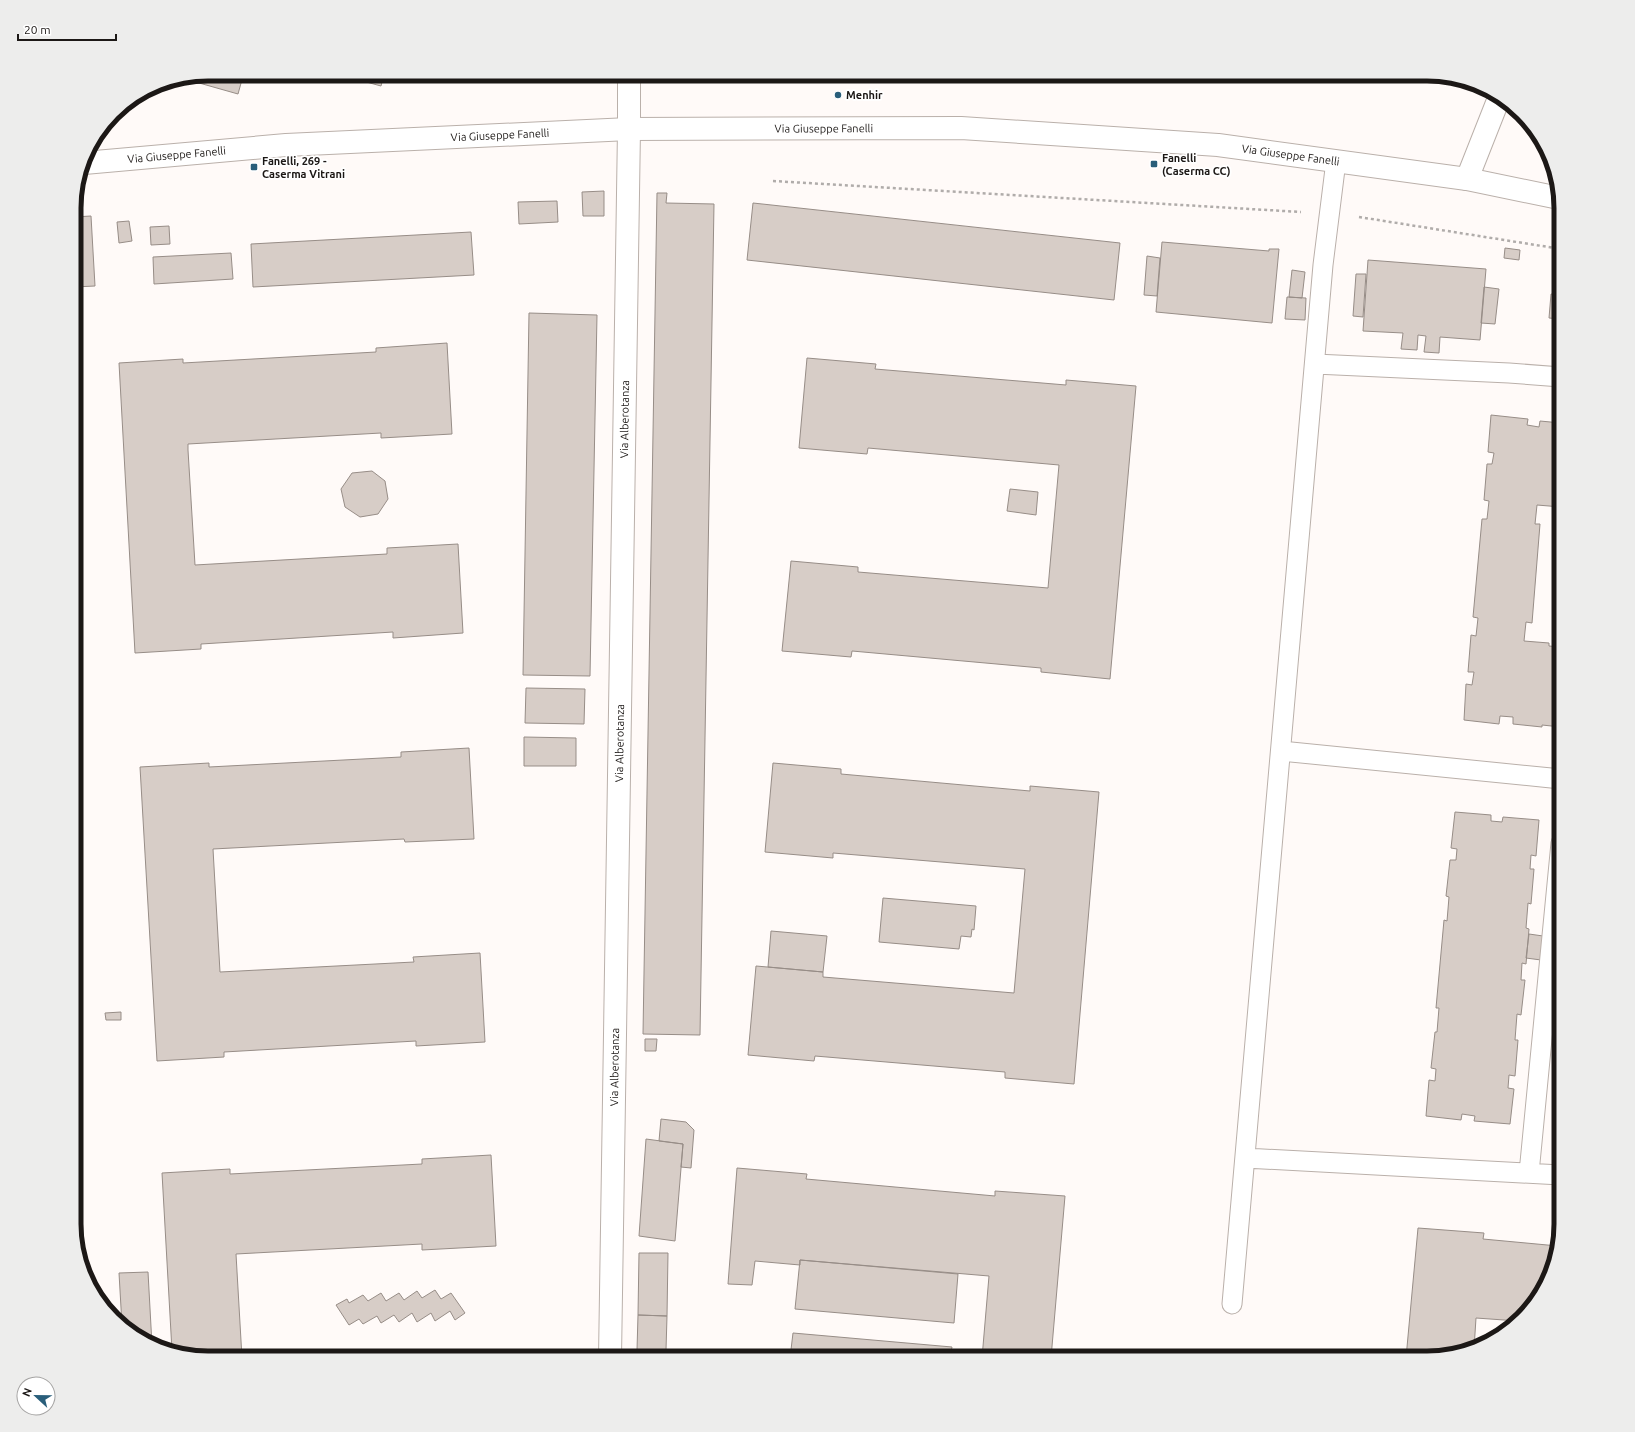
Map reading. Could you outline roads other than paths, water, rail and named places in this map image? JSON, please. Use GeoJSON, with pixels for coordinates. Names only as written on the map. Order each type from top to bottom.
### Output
{"type":"FeatureCollection","features":[{"type":"Feature","properties":{"kind":"street","name":"Via Alberotanza"},"geometry":{"type":"LineString","coordinates":[[610,1351],[630,129],[629,81]]}},
{"type":"Feature","properties":{"kind":"street"},"geometry":{"type":"LineString","coordinates":[[1466,179],[1497,102]]}},
{"type":"Feature","properties":{"kind":"street","name":"Via Giuseppe Fanelli"},"geometry":{"type":"LineString","coordinates":[[90,161],[286,145],[630,129],[960,128],[1218,145],[1466,179],[1554,197]]}},
{"type":"Feature","properties":{"kind":"lane"},"geometry":{"type":"LineString","coordinates":[[1232,1304],[1323,265],[1336,161]]}},
{"type":"Feature","properties":{"kind":"lane"},"geometry":{"type":"LineString","coordinates":[[1315,364],[1509,373],[1554,377]]}},
{"type":"Feature","properties":{"kind":"lane"},"geometry":{"type":"LineString","coordinates":[[1281,750],[1554,778]]}},
{"type":"Feature","properties":{"kind":"lane"},"geometry":{"type":"LineString","coordinates":[[1529,1173],[1554,915]]}},
{"type":"Feature","properties":{"kind":"lane"},"geometry":{"type":"LineString","coordinates":[[1245,1158],[1554,1174]]}},
{"type":"Feature","properties":{"kind":"place","name":"Menhir"},"geometry":{"type":"Point","coordinates":[838,95]}},
{"type":"Feature","properties":{"kind":"place","name":"Fanelli (Caserma CC)"},"geometry":{"type":"Point","coordinates":[1154,164]}},
{"type":"Feature","properties":{"kind":"place","name":"Fanelli, 269 - Caserma Vitrani"},"geometry":{"type":"Point","coordinates":[254,167]}}]}
